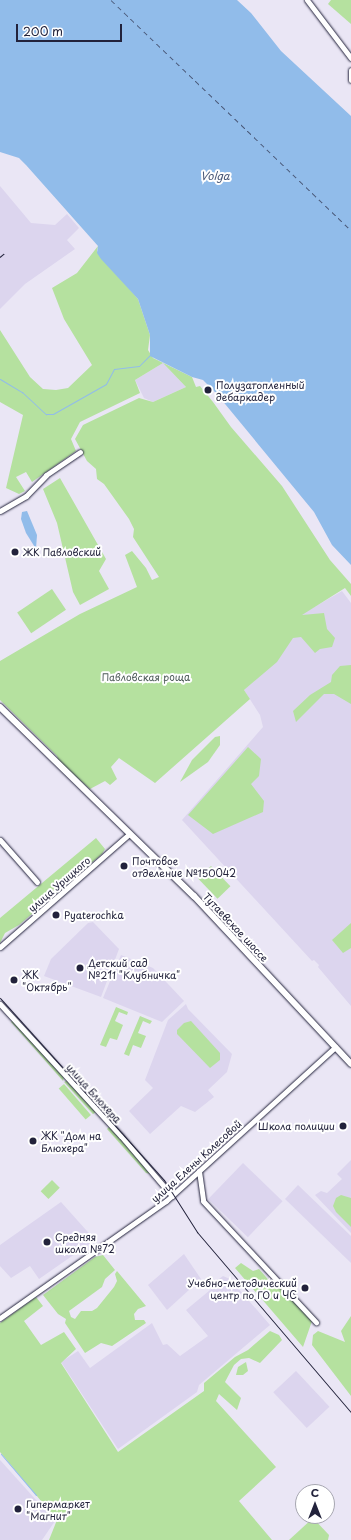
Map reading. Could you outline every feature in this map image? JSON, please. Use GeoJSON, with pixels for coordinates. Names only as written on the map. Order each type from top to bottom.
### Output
{"type":"FeatureCollection","features":[{"type":"Feature","properties":{"kind":"main road","name":"Тутаевское шоссе"},"geometry":{"type":"LineString","coordinates":[[0,707],[194,896],[351,1064]]}},
{"type":"Feature","properties":{"kind":"street"},"geometry":{"type":"LineString","coordinates":[[307,0],[351,58]]}},
{"type":"Feature","properties":{"kind":"street"},"geometry":{"type":"LineString","coordinates":[[351,70],[351,80]]}},
{"type":"Feature","properties":{"kind":"street"},"geometry":{"type":"LineString","coordinates":[[0,511],[26,496],[46,475],[80,452]]}},
{"type":"Feature","properties":{"kind":"street","name":"улица Урицкого"},"geometry":{"type":"LineString","coordinates":[[0,947],[129,834]]}},
{"type":"Feature","properties":{"kind":"street"},"geometry":{"type":"LineString","coordinates":[[0,840],[37,882]]}},
{"type":"Feature","properties":{"kind":"street","name":"улица Блюхера"},"geometry":{"type":"LineString","coordinates":[[0,1004],[130,1146],[172,1196]]}},
{"type":"Feature","properties":{"kind":"street","name":"улица Елены Колесовой"},"geometry":{"type":"LineString","coordinates":[[1,1315],[172,1196],[335,1047]]}},
{"type":"Feature","properties":{"kind":"street"},"geometry":{"type":"LineString","coordinates":[[199,1170],[203,1201],[316,1322]]}},
{"type":"Feature","properties":{"kind":"shaded area"},"geometry":{"type":"Polygon","coordinates":[[[0,186],[31,223],[55,225],[67,214],[79,228],[67,240],[75,249],[25,284],[0,309],[0,186]]]}},
{"type":"Feature","properties":{"kind":"shaded area"},"geometry":{"type":"Polygon","coordinates":[[[163,363],[186,387],[153,402],[144,398],[135,380],[163,363]]]}},
{"type":"Feature","properties":{"kind":"shaded area"},"geometry":{"type":"Polygon","coordinates":[[[342,591],[351,603],[351,1006],[318,967],[319,965],[314,960],[312,961],[182,820],[263,727],[260,715],[244,690],[265,671],[285,624],[342,591]]]}},
{"type":"Feature","properties":{"kind":"shaded area","name":"Детский сад №211 \"Клубничка\""},"geometry":{"type":"Polygon","coordinates":[[[93,922],[119,949],[101,997],[44,976],[51,959],[88,923],[93,922]]]}},
{"type":"Feature","properties":{"kind":"shaded area"},"geometry":{"type":"Polygon","coordinates":[[[121,955],[153,968],[184,1001],[162,1022],[103,998],[121,955]]]}},
{"type":"Feature","properties":{"kind":"shaded area"},"geometry":{"type":"Polygon","coordinates":[[[186,1004],[188,1009],[232,1054],[227,1072],[208,1090],[214,1097],[195,1112],[181,1106],[150,1134],[129,1111],[153,1088],[145,1080],[168,1020],[186,1004]]]}},
{"type":"Feature","properties":{"kind":"shaded area"},"geometry":{"type":"Polygon","coordinates":[[[351,1160],[351,1233],[315,1195],[321,1191],[327,1193],[342,1179],[337,1174],[351,1160]]]}},
{"type":"Feature","properties":{"kind":"shaded area"},"geometry":{"type":"Polygon","coordinates":[[[243,1163],[283,1201],[248,1237],[208,1199],[243,1163]]]}},
{"type":"Feature","properties":{"kind":"shaded area"},"geometry":{"type":"Polygon","coordinates":[[[298,1185],[351,1236],[351,1263],[285,1199],[298,1185]]]}},
{"type":"Feature","properties":{"kind":"shaded area","name":"Средняя школа №72"},"geometry":{"type":"Polygon","coordinates":[[[61,1202],[95,1240],[39,1279],[30,1266],[11,1278],[0,1266],[0,1245],[61,1202]]]}},
{"type":"Feature","properties":{"kind":"shaded area"},"geometry":{"type":"Polygon","coordinates":[[[184,1254],[201,1279],[167,1310],[148,1285],[184,1254]]]}},
{"type":"Feature","properties":{"kind":"shaded area"},"geometry":{"type":"Polygon","coordinates":[[[223,1276],[230,1279],[270,1325],[199,1385],[197,1392],[118,1449],[61,1362],[78,1351],[90,1368],[152,1323],[163,1345],[167,1344],[180,1356],[208,1336],[186,1310],[221,1281],[219,1279],[223,1276]]]}},
{"type":"Feature","properties":{"kind":"shaded area"},"geometry":{"type":"Polygon","coordinates":[[[296,1371],[329,1407],[307,1428],[273,1392],[296,1371]]]}},
{"type":"Feature","properties":{"kind":"shaded area","name":"Гипермаркет \"Магнит\""},"geometry":{"type":"Polygon","coordinates":[[[0,1460],[55,1521],[42,1540],[0,1540],[0,1460]]]}},
{"type":"Feature","properties":{"kind":"green space"},"geometry":{"type":"Polygon","coordinates":[[[331,0],[351,0],[351,24],[328,4],[331,0]]]}},
{"type":"Feature","properties":{"kind":"green space","name":"Павловская роща"},"geometry":{"type":"Polygon","coordinates":[[[98,246],[97,251],[138,299],[150,335],[148,350],[153,358],[192,377],[196,387],[200,386],[231,427],[282,486],[330,560],[351,584],[351,596],[345,588],[302,615],[324,613],[327,629],[335,638],[332,647],[320,649],[315,653],[301,637],[293,638],[277,662],[244,690],[250,699],[155,783],[119,758],[111,767],[117,779],[110,785],[105,781],[90,789],[59,762],[57,756],[0,700],[0,661],[80,614],[137,587],[125,555],[132,551],[146,568],[152,580],[159,577],[133,537],[134,529],[129,519],[104,484],[97,479],[96,469],[87,461],[75,439],[83,425],[139,398],[153,402],[186,387],[163,363],[135,380],[140,393],[80,422],[71,439],[76,451],[32,482],[26,472],[16,477],[25,491],[19,494],[6,488],[23,415],[0,402],[0,330],[30,377],[43,389],[56,390],[68,388],[92,365],[64,319],[52,288],[77,273],[98,246]]]}},
{"type":"Feature","properties":{"kind":"green space"},"geometry":{"type":"Polygon","coordinates":[[[60,478],[106,559],[99,571],[109,589],[80,605],[73,592],[57,523],[43,489],[60,478]]]}},
{"type":"Feature","properties":{"kind":"green space"},"geometry":{"type":"Polygon","coordinates":[[[52,589],[66,610],[31,633],[17,612],[52,589]]]}},
{"type":"Feature","properties":{"kind":"green space"},"geometry":{"type":"Polygon","coordinates":[[[351,665],[351,704],[334,694],[324,694],[296,722],[293,711],[310,695],[331,682],[332,675],[340,666],[351,665]]]}},
{"type":"Feature","properties":{"kind":"green space"},"geometry":{"type":"Polygon","coordinates":[[[220,736],[220,745],[208,762],[180,782],[192,760],[215,737],[220,736]]]}},
{"type":"Feature","properties":{"kind":"green space"},"geometry":{"type":"Polygon","coordinates":[[[248,747],[261,759],[259,776],[251,784],[264,801],[263,812],[213,834],[188,815],[248,747]]]}},
{"type":"Feature","properties":{"kind":"green space"},"geometry":{"type":"Polygon","coordinates":[[[96,838],[105,849],[102,854],[19,925],[5,933],[0,943],[0,918],[96,838]]]}},
{"type":"Feature","properties":{"kind":"green space"},"geometry":{"type":"Polygon","coordinates":[[[211,866],[230,886],[218,899],[198,879],[211,866]]]}},
{"type":"Feature","properties":{"kind":"green space"},"geometry":{"type":"Polygon","coordinates":[[[351,923],[351,948],[343,953],[332,940],[351,923]]]}},
{"type":"Feature","properties":{"kind":"green space"},"geometry":{"type":"Polygon","coordinates":[[[116,1007],[128,1012],[127,1015],[119,1012],[115,1021],[123,1025],[117,1040],[110,1038],[106,1047],[100,1045],[116,1007]]]}},
{"type":"Feature","properties":{"kind":"green space"},"geometry":{"type":"Polygon","coordinates":[[[140,1016],[152,1021],[150,1024],[143,1021],[138,1033],[146,1036],[141,1048],[133,1045],[129,1056],[124,1054],[140,1016]]]}},
{"type":"Feature","properties":{"kind":"green space"},"geometry":{"type":"Polygon","coordinates":[[[13,1020],[64,1076],[63,1081],[11,1022],[13,1020]]]}},
{"type":"Feature","properties":{"kind":"green space"},"geometry":{"type":"Polygon","coordinates":[[[191,1021],[220,1053],[220,1060],[210,1068],[177,1034],[177,1030],[184,1023],[191,1021]]]}},
{"type":"Feature","properties":{"kind":"green space"},"geometry":{"type":"Polygon","coordinates":[[[68,1079],[97,1111],[93,1114],[64,1082],[68,1079]]]}},
{"type":"Feature","properties":{"kind":"green space"},"geometry":{"type":"Polygon","coordinates":[[[64,1084],[91,1115],[86,1120],[59,1089],[64,1084]]]}},
{"type":"Feature","properties":{"kind":"green space"},"geometry":{"type":"Polygon","coordinates":[[[110,1126],[151,1174],[146,1173],[107,1129],[110,1126]]]}},
{"type":"Feature","properties":{"kind":"green space"},"geometry":{"type":"Polygon","coordinates":[[[52,1180],[60,1188],[48,1199],[41,1191],[52,1180]]]}},
{"type":"Feature","properties":{"kind":"green space"},"geometry":{"type":"Polygon","coordinates":[[[341,1195],[351,1198],[351,1227],[336,1212],[333,1206],[336,1198],[341,1195]]]}},
{"type":"Feature","properties":{"kind":"green space"},"geometry":{"type":"Polygon","coordinates":[[[103,1255],[115,1270],[105,1279],[102,1287],[69,1311],[71,1317],[75,1319],[81,1311],[92,1311],[97,1308],[114,1287],[117,1281],[115,1274],[117,1271],[146,1306],[138,1309],[134,1314],[135,1320],[144,1320],[146,1323],[112,1346],[101,1343],[85,1353],[65,1323],[66,1319],[58,1314],[43,1295],[95,1257],[103,1255]]]}},
{"type":"Feature","properties":{"kind":"green space"},"geometry":{"type":"Polygon","coordinates":[[[241,1263],[253,1271],[259,1269],[273,1285],[280,1286],[312,1321],[303,1347],[235,1268],[241,1263]]]}},
{"type":"Feature","properties":{"kind":"green space"},"geometry":{"type":"Polygon","coordinates":[[[36,1297],[43,1306],[24,1321],[41,1345],[64,1332],[76,1349],[61,1363],[118,1452],[204,1391],[204,1383],[235,1357],[248,1350],[270,1331],[279,1335],[282,1340],[260,1363],[249,1358],[241,1359],[234,1365],[225,1382],[241,1398],[237,1410],[219,1394],[216,1401],[276,1467],[239,1501],[272,1540],[49,1540],[57,1520],[0,1452],[0,1323],[36,1297]]]}},
{"type":"Feature","properties":{"kind":"green space"},"geometry":{"type":"Polygon","coordinates":[[[351,1316],[351,1396],[312,1345],[313,1335],[318,1331],[345,1342],[341,1331],[351,1316]]]}},
{"type":"Feature","properties":{"kind":"green space"},"geometry":{"type":"Polygon","coordinates":[[[246,1362],[248,1371],[243,1375],[236,1375],[238,1367],[246,1362]]]}},
{"type":"Feature","properties":{"kind":"green space"},"geometry":{"type":"Polygon","coordinates":[[[306,1524],[319,1524],[329,1535],[328,1540],[289,1540],[306,1524]]]}},
{"type":"Feature","properties":{"kind":"water","name":"Volga"},"geometry":{"type":"Polygon","coordinates":[[[0,0],[237,0],[251,13],[281,51],[351,116],[351,565],[332,545],[314,512],[216,393],[203,380],[192,377],[150,356],[150,335],[138,299],[101,259],[97,253],[98,246],[26,165],[19,158],[0,152],[0,0]]]}},
{"type":"Feature","properties":{"kind":"water"},"geometry":{"type":"Polygon","coordinates":[[[27,511],[37,535],[36,549],[26,533],[21,519],[22,512],[27,511]]]}},
{"type":"Feature","properties":{"kind":"waterway"},"geometry":{"type":"LineString","coordinates":[[0,379],[22,392],[46,414],[53,414],[106,384],[114,369],[139,366],[150,355]]}},
{"type":"Feature","properties":{"kind":"waterway"},"geometry":{"type":"LineString","coordinates":[[1,1454],[36,1495]]}},
{"type":"Feature","properties":{"kind":"ferry route"},"geometry":{"type":"LineString","coordinates":[[111,0],[351,230]]}},
{"type":"Feature","properties":{"kind":"tram line"},"geometry":{"type":"LineString","coordinates":[[0,998],[164,1180],[197,1232],[351,1412]]}},
{"type":"Feature","properties":{"kind":"railway"},"geometry":{"type":"LineString","coordinates":[[0,257],[6,252]]}},
{"type":"Feature","properties":{"kind":"place","name":"Полузатопленный дебаркадер"},"geometry":{"type":"Point","coordinates":[208,390]}},
{"type":"Feature","properties":{"kind":"place","name":"ЖК Павловский"},"geometry":{"type":"Point","coordinates":[15,552]}},
{"type":"Feature","properties":{"kind":"place","name":"Почтовое отделение №150042"},"geometry":{"type":"Point","coordinates":[124,866]}},
{"type":"Feature","properties":{"kind":"place","name":"Pyaterochka"},"geometry":{"type":"Point","coordinates":[56,915]}},
{"type":"Feature","properties":{"kind":"place","name":"Детский сад №211 \"Клубничка\""},"geometry":{"type":"Point","coordinates":[80,968]}},
{"type":"Feature","properties":{"kind":"place","name":"ЖК \"Октябрь\""},"geometry":{"type":"Point","coordinates":[14,980]}},
{"type":"Feature","properties":{"kind":"place","name":"Школа полиции"},"geometry":{"type":"Point","coordinates":[343,1126]}},
{"type":"Feature","properties":{"kind":"place","name":"ЖК \"Дом на Блюхера\""},"geometry":{"type":"Point","coordinates":[33,1141]}},
{"type":"Feature","properties":{"kind":"place","name":"Средняя школа №72"},"geometry":{"type":"Point","coordinates":[47,1242]}},
{"type":"Feature","properties":{"kind":"place","name":"Учебно-методический центр по ГО и ЧС"},"geometry":{"type":"Point","coordinates":[305,1288]}},
{"type":"Feature","properties":{"kind":"place","name":"Гипермаркет \"Магнит\""},"geometry":{"type":"Point","coordinates":[18,1509]}}]}
